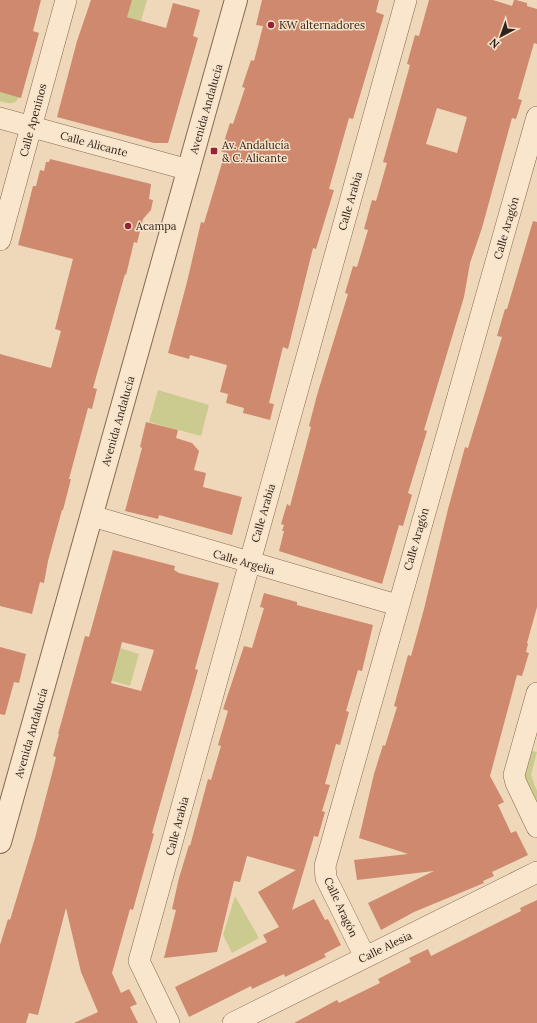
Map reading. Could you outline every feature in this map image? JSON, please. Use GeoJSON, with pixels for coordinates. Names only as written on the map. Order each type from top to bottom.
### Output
{"type":"FeatureCollection","features":[{"type":"Feature","properties":{"kind":"street","name":"Calle Apeninos"},"geometry":{"type":"LineString","coordinates":[[0,237],[66,0]]}},
{"type":"Feature","properties":{"kind":"street","name":"Avenida Andalucía"},"geometry":{"type":"LineString","coordinates":[[0,842],[236,0]]}},
{"type":"Feature","properties":{"kind":"street","name":"Calle Arabia"},"geometry":{"type":"LineString","coordinates":[[169,1023],[139,961],[406,0]]}},
{"type":"Feature","properties":{"kind":"street","name":"Calle Aragón"},"geometry":{"type":"LineString","coordinates":[[365,957],[326,878],[325,866],[397,605],[537,117]]}},
{"type":"Feature","properties":{"kind":"street","name":"Calle Alicante"},"geometry":{"type":"LineString","coordinates":[[0,118],[189,170]]}},
{"type":"Feature","properties":{"kind":"street","name":"Calle Argelia"},"geometry":{"type":"LineString","coordinates":[[92,516],[397,605]]}},
{"type":"Feature","properties":{"kind":"street"},"geometry":{"type":"LineString","coordinates":[[537,693],[514,775],[516,783],[537,827]]}},
{"type":"Feature","properties":{"kind":"street","name":"Calle Alesia"},"geometry":{"type":"LineString","coordinates":[[233,1023],[537,872]]}},
{"type":"Feature","properties":{"kind":"shaded area"},"geometry":{"type":"Polygon","coordinates":[[[91,0],[128,11],[132,0],[147,0],[141,21],[89,5],[91,0]]]}},
{"type":"Feature","properties":{"kind":"shaded area"},"geometry":{"type":"Polygon","coordinates":[[[0,92],[19,97],[13,103],[0,101],[0,92]]]}},
{"type":"Feature","properties":{"kind":"shaded area"},"geometry":{"type":"Polygon","coordinates":[[[158,390],[209,405],[201,436],[149,422],[158,390]]]}},
{"type":"Feature","properties":{"kind":"shaded area"},"geometry":{"type":"Polygon","coordinates":[[[117,647],[139,654],[130,686],[109,680],[117,647]]]}},
{"type":"Feature","properties":{"kind":"shaded area"},"geometry":{"type":"Polygon","coordinates":[[[528,750],[537,752],[531,775],[537,791],[537,808],[523,780],[528,750]]]}},
{"type":"Feature","properties":{"kind":"shaded area"},"geometry":{"type":"Polygon","coordinates":[[[235,896],[259,938],[232,953],[223,935],[235,896]]]}},
{"type":"Feature","properties":{"kind":"building"},"geometry":{"type":"Polygon","coordinates":[[[0,0],[41,0],[33,31],[39,33],[21,98],[0,92],[0,0]]]}},
{"type":"Feature","properties":{"kind":"building"},"geometry":{"type":"Polygon","coordinates":[[[91,0],[132,0],[127,17],[166,28],[173,3],[200,10],[193,36],[198,38],[168,143],[154,143],[57,117],[77,41],[91,0]]]}},
{"type":"Feature","properties":{"kind":"building"},"geometry":{"type":"Polygon","coordinates":[[[262,0],[379,0],[376,12],[384,15],[353,119],[349,118],[329,189],[334,190],[316,249],[313,248],[288,349],[283,347],[269,403],[274,404],[270,420],[243,413],[244,408],[226,403],[228,394],[220,392],[227,365],[190,355],[189,359],[168,353],[201,222],[204,223],[225,153],[221,151],[230,123],[233,124],[245,88],[242,87],[251,60],[254,61],[263,26],[256,25],[262,0]]]}},
{"type":"Feature","properties":{"kind":"building"},"geometry":{"type":"Polygon","coordinates":[[[429,0],[493,0],[512,6],[514,0],[516,0],[527,3],[527,6],[537,9],[537,44],[534,43],[518,99],[522,100],[516,119],[512,118],[482,228],[470,263],[464,297],[424,430],[427,431],[408,493],[412,495],[403,526],[399,525],[382,584],[279,551],[284,531],[282,531],[284,525],[281,524],[287,504],[290,506],[311,427],[309,426],[317,395],[348,294],[345,293],[353,266],[357,267],[368,230],[364,229],[372,200],[376,201],[387,163],[383,162],[410,65],[407,64],[415,35],[419,36],[429,0]],[[437,108],[426,144],[457,153],[467,117],[437,108]]]}},
{"type":"Feature","properties":{"kind":"building"},"geometry":{"type":"Polygon","coordinates":[[[50,159],[151,184],[149,199],[153,200],[151,210],[143,219],[137,243],[134,242],[126,275],[125,274],[93,388],[97,389],[92,409],[88,408],[69,479],[71,479],[63,510],[48,561],[44,583],[40,582],[32,614],[0,606],[0,354],[51,368],[61,331],[55,329],[73,259],[18,245],[33,186],[36,186],[40,170],[44,171],[46,162],[49,162],[50,159]]]}},
{"type":"Feature","properties":{"kind":"building"},"geometry":{"type":"Polygon","coordinates":[[[533,221],[537,222],[537,607],[527,643],[526,652],[529,653],[522,676],[517,675],[490,776],[504,802],[498,805],[511,833],[516,831],[528,855],[492,872],[494,876],[483,881],[484,883],[414,912],[381,930],[368,903],[434,871],[357,880],[354,860],[408,854],[359,838],[374,774],[383,745],[385,746],[397,707],[394,706],[408,655],[411,656],[424,609],[448,509],[465,447],[468,448],[502,337],[497,336],[505,309],[507,309],[533,221]]]}},
{"type":"Feature","properties":{"kind":"building"},"geometry":{"type":"Polygon","coordinates":[[[146,422],[178,430],[176,438],[192,443],[199,451],[194,470],[206,473],[203,487],[242,497],[232,535],[159,515],[158,519],[125,511],[142,448],[140,447],[146,422]]]}},
{"type":"Feature","properties":{"kind":"building"},"geometry":{"type":"Polygon","coordinates":[[[113,550],[175,566],[174,570],[179,573],[219,583],[195,669],[198,670],[152,833],[154,834],[133,910],[130,909],[112,973],[121,993],[129,989],[137,1004],[130,1007],[138,1023],[74,1023],[98,1012],[81,972],[66,908],[38,1015],[29,1013],[26,1023],[0,1023],[0,945],[8,919],[10,920],[35,838],[56,757],[53,756],[58,734],[85,636],[89,637],[113,550]],[[122,642],[111,683],[141,691],[154,650],[122,642]]]}},
{"type":"Feature","properties":{"kind":"building"},"geometry":{"type":"Polygon","coordinates":[[[264,593],[297,602],[297,605],[373,625],[362,671],[358,670],[346,711],[349,712],[340,745],[336,744],[325,784],[330,785],[322,811],[325,812],[318,837],[314,836],[292,910],[314,899],[325,920],[328,919],[341,945],[324,954],[326,957],[285,977],[284,974],[252,989],[251,986],[189,1017],[175,987],[267,942],[263,935],[279,927],[258,892],[296,870],[247,856],[240,882],[234,881],[217,952],[164,958],[176,910],[172,909],[179,878],[189,845],[190,846],[208,779],[211,780],[221,746],[218,745],[228,711],[223,709],[244,646],[252,648],[264,608],[260,607],[264,593]]]}},
{"type":"Feature","properties":{"kind":"building"},"geometry":{"type":"Polygon","coordinates":[[[0,647],[26,654],[19,683],[14,682],[5,715],[0,714],[0,647]]]}},
{"type":"Feature","properties":{"kind":"building"},"geometry":{"type":"Polygon","coordinates":[[[537,900],[537,1023],[294,1023],[337,1000],[339,1003],[380,983],[378,979],[411,962],[409,958],[428,949],[431,956],[521,911],[520,908],[537,900]]]}},
{"type":"Feature","properties":{"kind":"place","name":"KW alternadores"},"geometry":{"type":"Point","coordinates":[271,25]}},
{"type":"Feature","properties":{"kind":"place","name":"Av. Andalucía & C. Alicante"},"geometry":{"type":"Point","coordinates":[214,151]}},
{"type":"Feature","properties":{"kind":"place","name":"Acampa"},"geometry":{"type":"Point","coordinates":[128,226]}}]}
